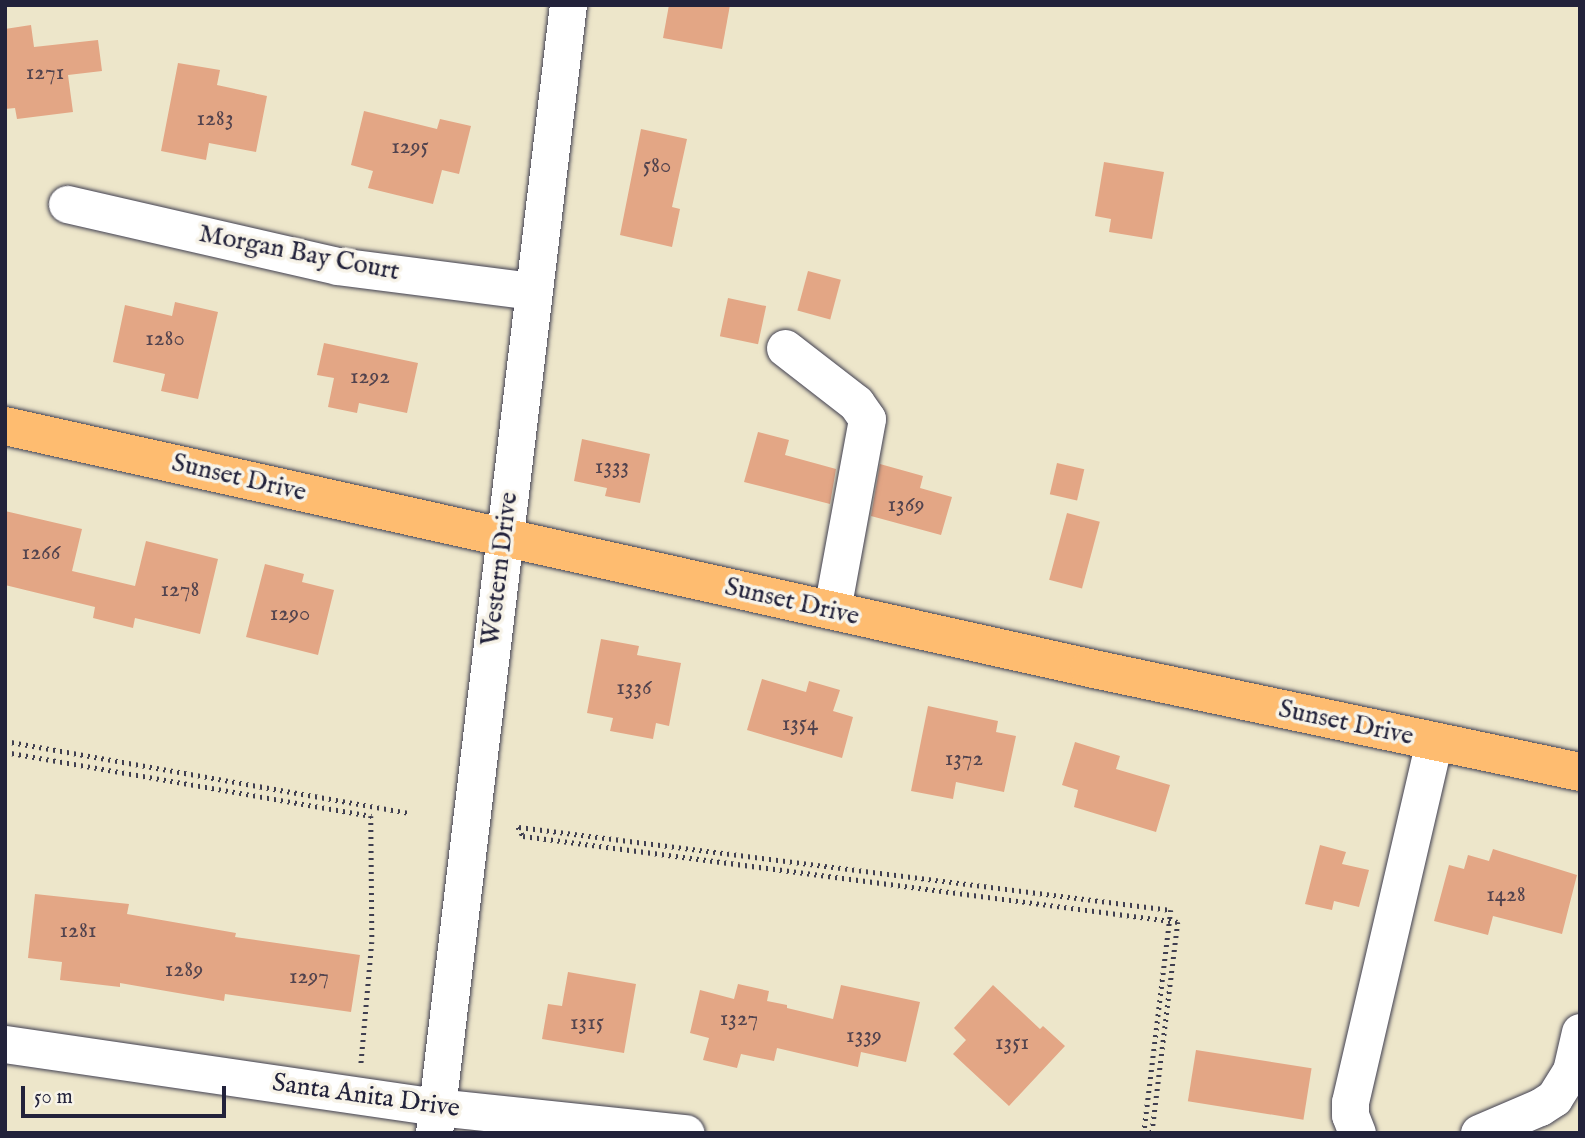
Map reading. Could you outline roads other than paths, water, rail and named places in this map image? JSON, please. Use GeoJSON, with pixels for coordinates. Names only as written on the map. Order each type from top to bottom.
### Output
{"type":"FeatureCollection","features":[{"type":"Feature","properties":{"kind":"main road","name":"Sunset Drive"},"geometry":{"type":"LineString","coordinates":[[5,426],[504,538],[1580,772]]}},
{"type":"Feature","properties":{"kind":"street","name":"Western Drive"},"geometry":{"type":"LineString","coordinates":[[436,1120],[568,5]]}},
{"type":"Feature","properties":{"kind":"street","name":"Morgan Bay Court"},"geometry":{"type":"LineString","coordinates":[[67,204],[337,266],[533,291]]}},
{"type":"Feature","properties":{"kind":"street"},"geometry":{"type":"LineString","coordinates":[[785,348],[856,403],[867,419],[832,610]]}},
{"type":"Feature","properties":{"kind":"street"},"geometry":{"type":"LineString","coordinates":[[1357,1133],[1350,1115],[1350,1102],[1434,741]]}},
{"type":"Feature","properties":{"kind":"street"},"geometry":{"type":"LineString","coordinates":[[1479,1133],[1540,1107],[1554,1098],[1572,1071],[1580,1032]]}},
{"type":"Feature","properties":{"kind":"street","name":"Santa Anita Drive"},"geometry":{"type":"LineString","coordinates":[[5,1044],[436,1120],[686,1133]]}}]}
